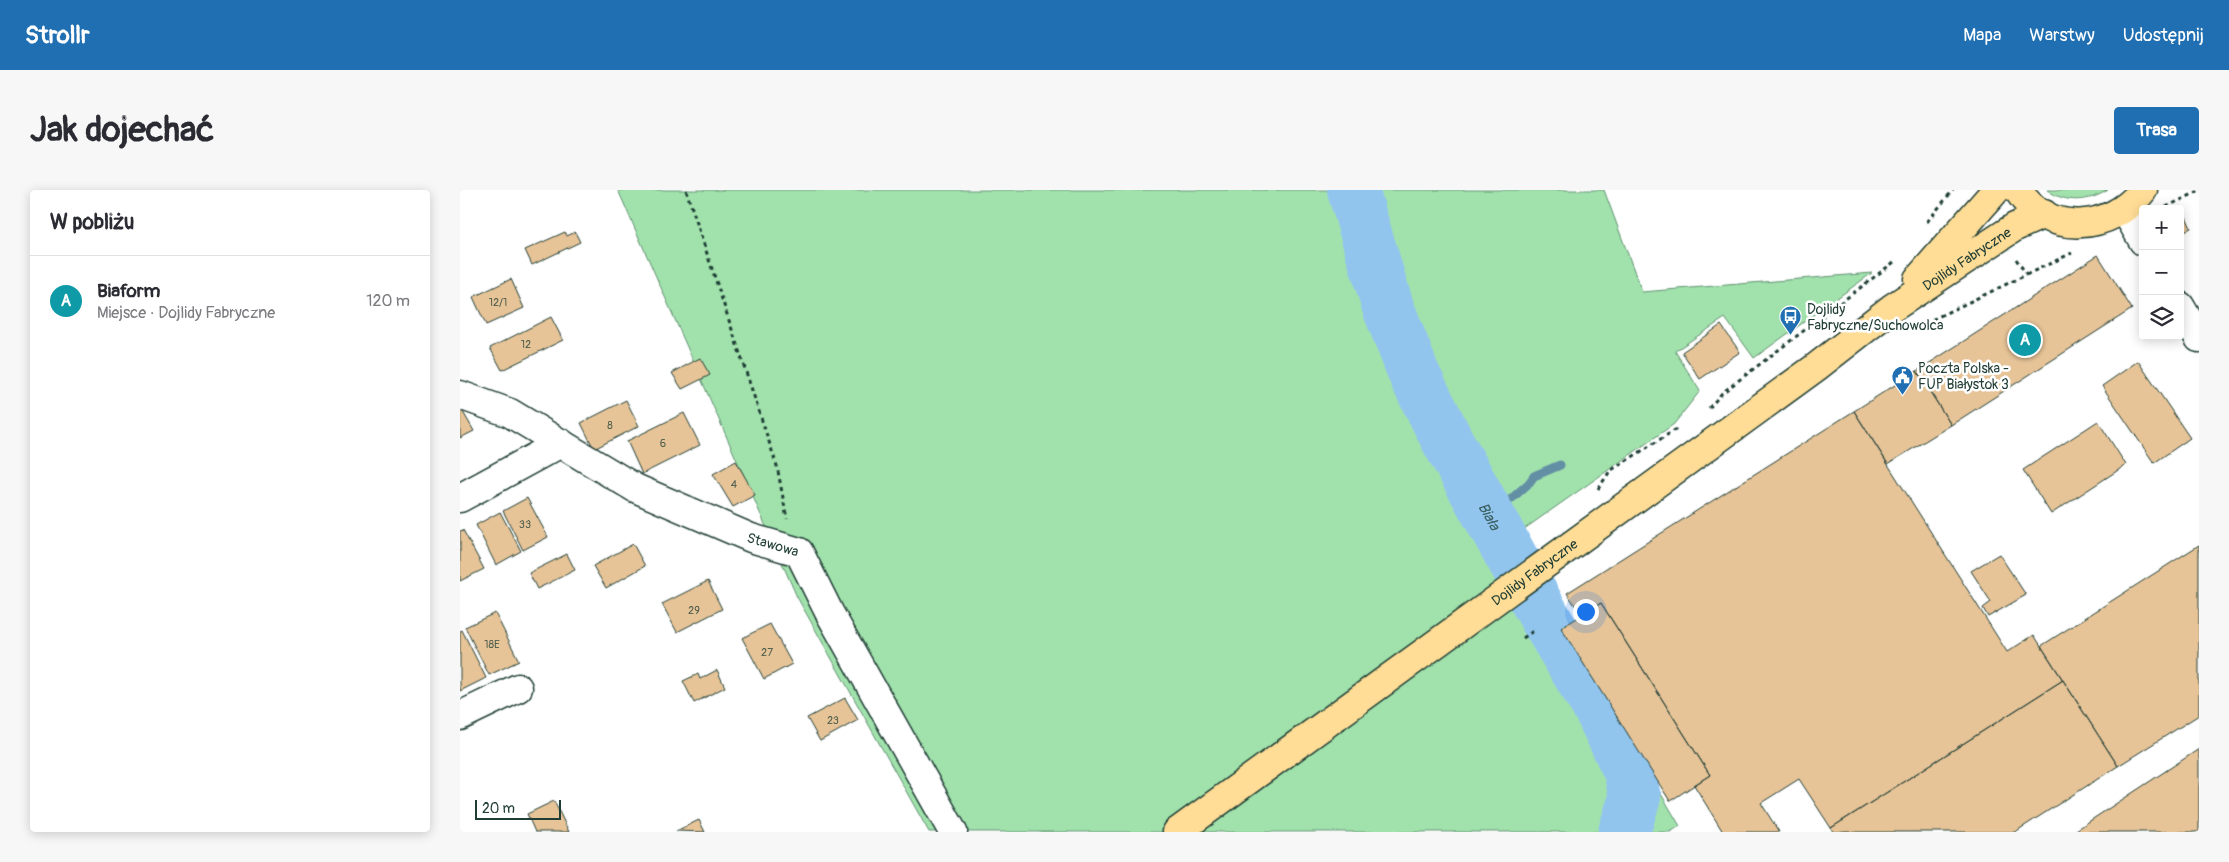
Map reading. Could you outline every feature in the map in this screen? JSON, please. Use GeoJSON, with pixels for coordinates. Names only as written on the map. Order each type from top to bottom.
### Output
{"type":"FeatureCollection","features":[{"type":"Feature","properties":{"kind":"highway","name":"Dojlidy Fabryczne"},"geometry":{"type":"LineString","coordinates":[[1892,308],[1996,190]]}},
{"type":"Feature","properties":{"kind":"highway"},"geometry":{"type":"LineString","coordinates":[[2018,190],[2031,206],[2044,214],[2070,223],[2091,223],[2110,218],[2124,210],[2143,190]]}},
{"type":"Feature","properties":{"kind":"highway","name":"Dojlidy Fabryczne"},"geometry":{"type":"LineString","coordinates":[[1177,832],[1815,368],[1892,308],[2015,227],[2044,214]]}},
{"type":"Feature","properties":{"kind":"street"},"geometry":{"type":"LineString","coordinates":[[2124,210],[2139,234]]}},
{"type":"Feature","properties":{"kind":"street"},"geometry":{"type":"LineString","coordinates":[[2184,313],[2199,338]]}},
{"type":"Feature","properties":{"kind":"street","name":"Stawowa"},"geometry":{"type":"LineString","coordinates":[[460,395],[510,413],[634,488],[751,538],[799,552],[829,612],[953,832]]}},
{"type":"Feature","properties":{"kind":"street"},"geometry":{"type":"LineString","coordinates":[[460,498],[561,444]]}},
{"type":"Feature","properties":{"kind":"street"},"geometry":{"type":"LineString","coordinates":[[460,716],[518,688]]}},
{"type":"Feature","properties":{"kind":"path"},"geometry":{"type":"LineString","coordinates":[[686,190],[777,466],[788,525],[799,552]]}},
{"type":"Feature","properties":{"kind":"path"},"geometry":{"type":"LineString","coordinates":[[1924,226],[1953,190]]}},
{"type":"Feature","properties":{"kind":"path"},"geometry":{"type":"LineString","coordinates":[[2171,205],[2197,192],[2197,190]]}},
{"type":"Feature","properties":{"kind":"path"},"geometry":{"type":"LineString","coordinates":[[1923,324],[2080,249]]}},
{"type":"Feature","properties":{"kind":"path"},"geometry":{"type":"LineString","coordinates":[[1702,415],[1722,393],[1894,262],[1900,254]]}},
{"type":"Feature","properties":{"kind":"path"},"geometry":{"type":"LineString","coordinates":[[1596,492],[1610,471],[1675,430],[1682,429]]}},
{"type":"Feature","properties":{"kind":"path"},"geometry":{"type":"LineString","coordinates":[[1523,638],[1536,629]]}},
{"type":"Feature","properties":{"kind":"green space"},"geometry":{"type":"Polygon","coordinates":[[[618,190],[1604,190],[1642,292],[1872,273],[1754,358],[1725,318],[1675,351],[1700,391],[1674,424],[1510,539],[1680,826],[1670,832],[929,832],[797,597],[618,190]]]}},
{"type":"Feature","properties":{"kind":"green space"},"geometry":{"type":"Polygon","coordinates":[[[2047,190],[2108,190],[2093,197],[2078,200],[2062,198],[2047,190]]]}},
{"type":"Feature","properties":{"kind":"building"},"geometry":{"type":"Polygon","coordinates":[[[2184,212],[2191,228],[2184,231],[2184,212]]]}},
{"type":"Feature","properties":{"kind":"building"},"geometry":{"type":"Polygon","coordinates":[[[565,232],[567,236],[575,232],[580,242],[532,265],[525,250],[565,232]]]}},
{"type":"Feature","properties":{"kind":"building"},"geometry":{"type":"Polygon","coordinates":[[[2098,255],[2132,309],[1951,425],[1917,371],[2098,255]]]}},
{"type":"Feature","properties":{"kind":"building"},"geometry":{"type":"Polygon","coordinates":[[[511,279],[524,308],[486,325],[473,297],[511,279]]]}},
{"type":"Feature","properties":{"kind":"building"},"geometry":{"type":"Polygon","coordinates":[[[551,317],[563,340],[502,370],[490,348],[551,317]]]}},
{"type":"Feature","properties":{"kind":"building"},"geometry":{"type":"Polygon","coordinates":[[[1721,325],[1740,352],[1700,379],[1682,352],[1721,325]]]}},
{"type":"Feature","properties":{"kind":"building"},"geometry":{"type":"Polygon","coordinates":[[[700,358],[710,375],[682,389],[672,373],[700,358]]]}},
{"type":"Feature","properties":{"kind":"building"},"geometry":{"type":"Polygon","coordinates":[[[2138,361],[2190,438],[2154,463],[2102,386],[2138,361]]]}},
{"type":"Feature","properties":{"kind":"building"},"geometry":{"type":"Polygon","coordinates":[[[1917,371],[1951,425],[1888,464],[1854,411],[1917,371]]]}},
{"type":"Feature","properties":{"kind":"building"},"geometry":{"type":"Polygon","coordinates":[[[626,400],[639,426],[594,449],[581,423],[626,400]]]}},
{"type":"Feature","properties":{"kind":"building"},"geometry":{"type":"Polygon","coordinates":[[[460,407],[474,431],[460,438],[460,407]]]}},
{"type":"Feature","properties":{"kind":"building"},"geometry":{"type":"Polygon","coordinates":[[[1854,411],[2007,652],[2034,635],[2063,680],[1831,828],[1799,779],[1761,803],[1779,832],[1723,832],[1694,785],[1710,775],[1601,603],[1581,615],[1567,593],[1854,411]]]}},
{"type":"Feature","properties":{"kind":"building"},"geometry":{"type":"Polygon","coordinates":[[[684,413],[700,445],[642,474],[627,441],[684,413]]]}},
{"type":"Feature","properties":{"kind":"building"},"geometry":{"type":"Polygon","coordinates":[[[2098,421],[2126,465],[2051,514],[2023,470],[2098,421]]]}},
{"type":"Feature","properties":{"kind":"building"},"geometry":{"type":"Polygon","coordinates":[[[736,461],[755,495],[733,507],[713,474],[736,461]]]}},
{"type":"Feature","properties":{"kind":"building"},"geometry":{"type":"Polygon","coordinates":[[[527,498],[548,537],[523,550],[503,511],[527,498]]]}},
{"type":"Feature","properties":{"kind":"building"},"geometry":{"type":"Polygon","coordinates":[[[500,512],[521,551],[496,565],[476,525],[500,512]]]}},
{"type":"Feature","properties":{"kind":"building"},"geometry":{"type":"Polygon","coordinates":[[[463,530],[484,569],[460,581],[460,531],[463,530]]]}},
{"type":"Feature","properties":{"kind":"building"},"geometry":{"type":"Polygon","coordinates":[[[633,544],[645,566],[606,588],[593,566],[633,544]]]}},
{"type":"Feature","properties":{"kind":"building"},"geometry":{"type":"Polygon","coordinates":[[[2199,545],[2199,715],[2118,766],[2041,646],[2199,545]]]}},
{"type":"Feature","properties":{"kind":"building"},"geometry":{"type":"Polygon","coordinates":[[[567,554],[575,570],[537,589],[529,573],[567,554]]]}},
{"type":"Feature","properties":{"kind":"building"},"geometry":{"type":"Polygon","coordinates":[[[1999,554],[2026,595],[1988,617],[1983,608],[1991,602],[1971,571],[1999,554]]]}},
{"type":"Feature","properties":{"kind":"building"},"geometry":{"type":"Polygon","coordinates":[[[708,581],[722,609],[677,632],[662,604],[708,581]]]}},
{"type":"Feature","properties":{"kind":"building"},"geometry":{"type":"Polygon","coordinates":[[[1601,603],[1710,775],[1670,801],[1561,628],[1601,603]]]}},
{"type":"Feature","properties":{"kind":"building"},"geometry":{"type":"Polygon","coordinates":[[[495,613],[519,661],[489,675],[465,627],[495,613]]]}},
{"type":"Feature","properties":{"kind":"building"},"geometry":{"type":"Polygon","coordinates":[[[770,624],[792,664],[764,679],[742,638],[770,624]]]}},
{"type":"Feature","properties":{"kind":"building"},"geometry":{"type":"Polygon","coordinates":[[[462,630],[486,678],[460,691],[460,631],[462,630]]]}},
{"type":"Feature","properties":{"kind":"building"},"geometry":{"type":"Polygon","coordinates":[[[717,670],[725,687],[694,703],[683,681],[698,674],[700,679],[717,670]]]}},
{"type":"Feature","properties":{"kind":"building"},"geometry":{"type":"Polygon","coordinates":[[[2063,680],[2118,766],[2015,832],[1833,832],[1831,828],[2063,680]]]}},
{"type":"Feature","properties":{"kind":"building"},"geometry":{"type":"Polygon","coordinates":[[[845,698],[858,720],[820,741],[807,718],[845,698]]]}},
{"type":"Feature","properties":{"kind":"building"},"geometry":{"type":"Polygon","coordinates":[[[2199,749],[2199,832],[2073,832],[2199,749]]]}},
{"type":"Feature","properties":{"kind":"building"},"geometry":{"type":"Polygon","coordinates":[[[554,801],[569,832],[535,832],[527,814],[554,801]]]}},
{"type":"Feature","properties":{"kind":"building"},"geometry":{"type":"Polygon","coordinates":[[[699,820],[705,832],[676,831],[699,820]]]}},
{"type":"Feature","properties":{"kind":"waterway","name":"Biała"},"geometry":{"type":"LineString","coordinates":[[1353,190],[1388,307],[1414,374],[1447,440],[1548,623],[1601,712],[1629,771],[1635,797],[1624,832]]}},
{"type":"Feature","properties":{"kind":"waterway"},"geometry":{"type":"LineString","coordinates":[[1491,517],[1529,483],[1534,476],[1560,465]]}},
{"type":"Feature","properties":{"kind":"place","name":"Dojlidy Fabryczne/Suchowolca"},"geometry":{"type":"Point","coordinates":[1791,336]}},
{"type":"Feature","properties":{"kind":"place","name":"Biaform"},"geometry":{"type":"Point","coordinates":[2025,340]}},
{"type":"Feature","properties":{"kind":"place","name":"Poczta Polska - FUP Białystok 3"},"geometry":{"type":"Point","coordinates":[1902,395]}}]}
